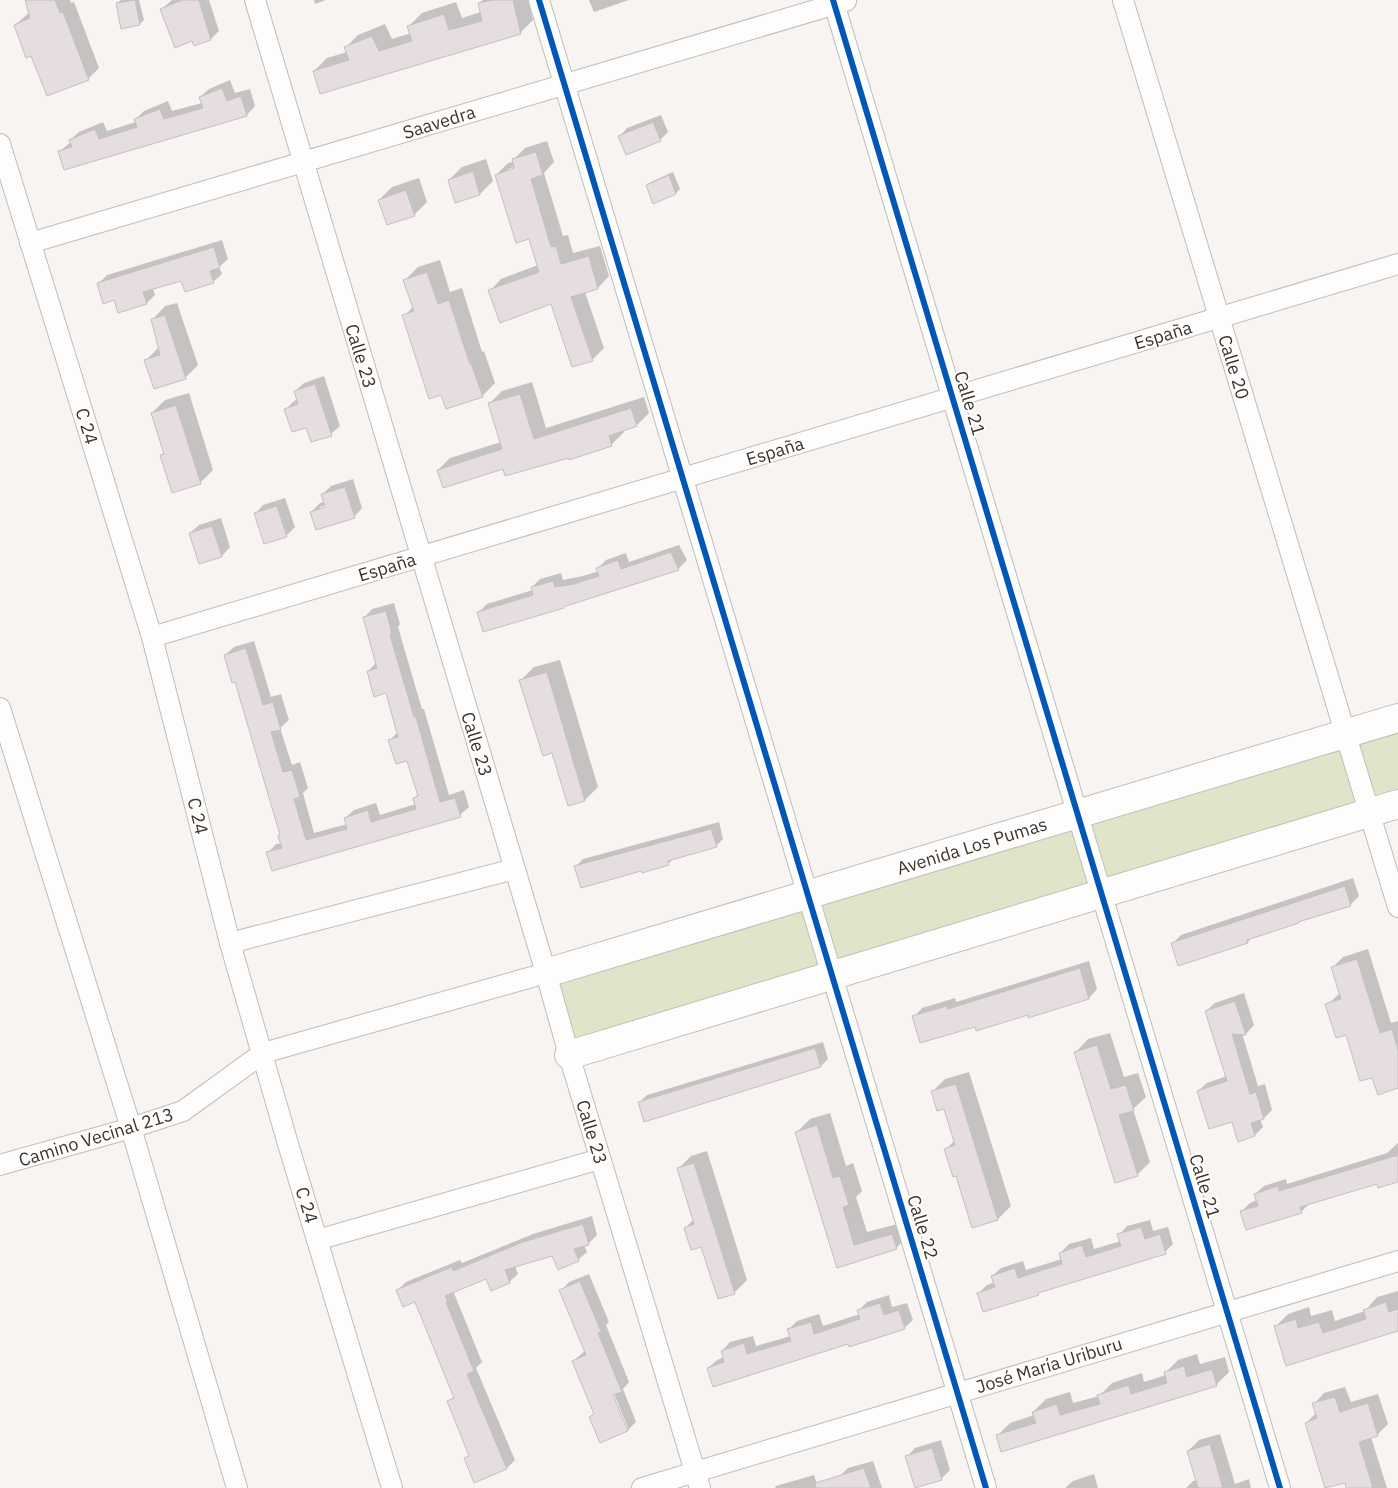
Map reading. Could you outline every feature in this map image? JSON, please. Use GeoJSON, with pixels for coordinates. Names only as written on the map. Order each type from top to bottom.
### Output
{"type":"FeatureCollection","features":[{"type":"Feature","properties":{"kind":"main road","name":"Avenida Los Pumas"},"geometry":{"type":"LineString","coordinates":[[546,973],[1398,718]]}},
{"type":"Feature","properties":{"kind":"main road"},"geometry":{"type":"LineString","coordinates":[[569,1055],[1101,892],[1398,804]]}},
{"type":"Feature","properties":{"kind":"street","name":"Calle 23"},"geometry":{"type":"LineString","coordinates":[[255,0],[697,1480]]}},
{"type":"Feature","properties":{"kind":"street","name":"Calle 22"},"geometry":{"type":"LineString","coordinates":[[539,0],[986,1488]]}},
{"type":"Feature","properties":{"kind":"street","name":"Calle 20"},"geometry":{"type":"LineString","coordinates":[[1123,0],[1344,734],[1370,812]]}},
{"type":"Feature","properties":{"kind":"street","name":"Saavedra"},"geometry":{"type":"LineString","coordinates":[[30,243],[839,1]]}},
{"type":"Feature","properties":{"kind":"street","name":"Calle 21"},"geometry":{"type":"LineString","coordinates":[[839,1],[953,398],[1280,1488]]}},
{"type":"Feature","properties":{"kind":"street","name":"C 24"},"geometry":{"type":"LineString","coordinates":[[0,144],[152,637],[230,942],[392,1488]]}},
{"type":"Feature","properties":{"kind":"street","name":"España"},"geometry":{"type":"LineString","coordinates":[[152,637],[1398,264]]}},
{"type":"Feature","properties":{"kind":"street"},"geometry":{"type":"LineString","coordinates":[[0,708],[131,1128],[237,1488]]}},
{"type":"Feature","properties":{"kind":"street"},"geometry":{"type":"LineString","coordinates":[[1370,812],[1398,907]]}},
{"type":"Feature","properties":{"kind":"street"},"geometry":{"type":"LineString","coordinates":[[230,942],[514,869]]}},
{"type":"Feature","properties":{"kind":"street"},"geometry":{"type":"LineString","coordinates":[[263,1053],[546,973]]}},
{"type":"Feature","properties":{"kind":"street","name":"Camino Vecinal 213"},"geometry":{"type":"LineString","coordinates":[[0,1165],[131,1128],[183,1111],[263,1053]]}},
{"type":"Feature","properties":{"kind":"street"},"geometry":{"type":"LineString","coordinates":[[318,1240],[600,1159]]}},
{"type":"Feature","properties":{"kind":"street","name":"José María Uriburu"},"geometry":{"type":"LineString","coordinates":[[642,1488],[697,1480],[958,1393],[1398,1261]]}},
{"type":"Feature","properties":{"kind":"green space"},"geometry":{"type":"Polygon","coordinates":[[[1398,720],[1398,804],[569,1053],[547,973],[1398,720]]]}},
{"type":"Feature","properties":{"kind":"building"},"geometry":{"type":"Polygon","coordinates":[[[25,0],[55,0],[60,13],[63,12],[89,80],[47,96],[31,56],[26,58],[14,25],[30,18],[25,0]]]}},
{"type":"Feature","properties":{"kind":"building"},"geometry":{"type":"Polygon","coordinates":[[[135,0],[140,25],[121,29],[116,3],[135,0]]]}},
{"type":"Feature","properties":{"kind":"building"},"geometry":{"type":"Polygon","coordinates":[[[182,0],[199,0],[211,40],[194,46],[192,41],[175,48],[160,9],[182,0]]]}},
{"type":"Feature","properties":{"kind":"building"},"geometry":{"type":"Polygon","coordinates":[[[493,0],[513,0],[521,34],[320,94],[313,71],[349,60],[344,47],[372,36],[379,51],[412,41],[407,26],[444,14],[449,30],[482,21],[478,3],[493,0]]]}},
{"type":"Feature","properties":{"kind":"building"},"geometry":{"type":"Polygon","coordinates":[[[222,88],[227,101],[241,96],[247,116],[64,170],[58,151],[72,147],[69,140],[95,129],[99,139],[137,127],[134,119],[160,109],[164,119],[203,108],[199,97],[222,88]]]}},
{"type":"Feature","properties":{"kind":"building"},"geometry":{"type":"Polygon","coordinates":[[[653,122],[661,141],[626,155],[618,136],[653,122]]]}},
{"type":"Feature","properties":{"kind":"building"},"geometry":{"type":"Polygon","coordinates":[[[536,152],[543,175],[531,179],[551,247],[556,246],[561,264],[589,256],[598,289],[571,297],[593,361],[572,367],[551,304],[500,323],[488,290],[539,272],[529,239],[516,243],[495,175],[514,168],[512,159],[536,152]]]}},
{"type":"Feature","properties":{"kind":"building"},"geometry":{"type":"Polygon","coordinates":[[[473,171],[480,195],[455,203],[448,180],[473,171]]]}},
{"type":"Feature","properties":{"kind":"building"},"geometry":{"type":"Polygon","coordinates":[[[669,175],[676,194],[653,204],[646,185],[669,175]]]}},
{"type":"Feature","properties":{"kind":"building"},"geometry":{"type":"Polygon","coordinates":[[[406,190],[415,216],[387,225],[378,200],[406,190]]]}},
{"type":"Feature","properties":{"kind":"building"},"geometry":{"type":"Polygon","coordinates":[[[214,247],[220,268],[210,271],[214,283],[185,292],[181,281],[143,292],[147,304],[118,313],[114,300],[103,304],[97,283],[214,247]]]}},
{"type":"Feature","properties":{"kind":"building"},"geometry":{"type":"Polygon","coordinates":[[[427,272],[438,304],[449,300],[483,397],[446,409],[441,395],[429,399],[402,315],[414,311],[403,280],[427,272]]]}},
{"type":"Feature","properties":{"kind":"building"},"geometry":{"type":"Polygon","coordinates":[[[165,315],[186,379],[154,389],[144,360],[160,355],[151,319],[165,315]]]}},
{"type":"Feature","properties":{"kind":"building"},"geometry":{"type":"Polygon","coordinates":[[[315,384],[332,436],[311,442],[306,428],[292,432],[284,409],[298,404],[294,391],[315,384]]]}},
{"type":"Feature","properties":{"kind":"building"},"geometry":{"type":"Polygon","coordinates":[[[520,394],[534,439],[631,408],[637,426],[609,436],[612,446],[569,460],[569,458],[505,476],[503,469],[443,488],[437,470],[502,449],[488,403],[520,394]]]}},
{"type":"Feature","properties":{"kind":"building"},"geometry":{"type":"Polygon","coordinates":[[[176,405],[201,484],[172,493],[160,455],[164,454],[151,413],[176,405]]]}},
{"type":"Feature","properties":{"kind":"building"},"geometry":{"type":"Polygon","coordinates":[[[345,487],[355,518],[316,530],[310,512],[325,507],[321,494],[345,487]]]}},
{"type":"Feature","properties":{"kind":"building"},"geometry":{"type":"Polygon","coordinates":[[[277,506],[287,537],[264,544],[254,513],[277,506]]]}},
{"type":"Feature","properties":{"kind":"building"},"geometry":{"type":"Polygon","coordinates":[[[212,526],[222,557],[199,564],[189,533],[212,526]]]}},
{"type":"Feature","properties":{"kind":"building"},"geometry":{"type":"Polygon","coordinates":[[[671,552],[679,570],[564,608],[483,632],[477,612],[533,595],[531,587],[553,581],[555,587],[574,584],[599,576],[596,568],[618,560],[621,569],[671,552]]]}},
{"type":"Feature","properties":{"kind":"building"},"geometry":{"type":"Polygon","coordinates":[[[386,611],[392,634],[390,635],[440,802],[455,798],[461,817],[272,871],[266,852],[282,848],[278,836],[280,835],[235,682],[232,683],[224,655],[246,648],[263,705],[273,702],[281,730],[271,732],[283,772],[292,770],[300,797],[294,799],[306,840],[347,829],[344,818],[368,810],[371,822],[416,809],[413,798],[418,796],[407,761],[396,764],[388,740],[398,737],[386,693],[374,697],[367,671],[377,668],[363,617],[386,611]]]}},
{"type":"Feature","properties":{"kind":"building"},"geometry":{"type":"Polygon","coordinates":[[[547,672],[585,801],[568,806],[552,753],[543,756],[519,680],[547,672]]]}},
{"type":"Feature","properties":{"kind":"building"},"geometry":{"type":"Polygon","coordinates":[[[711,829],[717,847],[668,861],[669,865],[581,888],[574,866],[711,829]]]}},
{"type":"Feature","properties":{"kind":"building"},"geometry":{"type":"Polygon","coordinates":[[[1345,886],[1351,906],[1298,922],[1247,940],[1248,943],[1178,966],[1171,943],[1345,886]]]}},
{"type":"Feature","properties":{"kind":"building"},"geometry":{"type":"Polygon","coordinates":[[[1357,959],[1380,1033],[1392,1029],[1398,1050],[1398,1088],[1378,1095],[1372,1078],[1360,1081],[1346,1035],[1336,1038],[1325,1004],[1341,999],[1331,967],[1357,959]]]}},
{"type":"Feature","properties":{"kind":"building"},"geometry":{"type":"Polygon","coordinates":[[[1080,968],[1089,999],[1028,1018],[1028,1015],[976,1031],[975,1027],[920,1043],[912,1016],[947,1006],[948,1009],[1080,968]]]}},
{"type":"Feature","properties":{"kind":"building"},"geometry":{"type":"Polygon","coordinates":[[[1235,1001],[1246,1035],[1232,1034],[1250,1094],[1256,1092],[1264,1119],[1251,1123],[1255,1136],[1238,1142],[1232,1122],[1209,1129],[1197,1091],[1227,1081],[1205,1011],[1235,1001]]]}},
{"type":"Feature","properties":{"kind":"building"},"geometry":{"type":"Polygon","coordinates":[[[1097,1045],[1111,1089],[1126,1085],[1134,1111],[1119,1115],[1138,1176],[1115,1183],[1074,1052],[1097,1045]]]}},
{"type":"Feature","properties":{"kind":"building"},"geometry":{"type":"Polygon","coordinates":[[[815,1048],[821,1067],[644,1122],[638,1102],[815,1048]]]}},
{"type":"Feature","properties":{"kind":"building"},"geometry":{"type":"Polygon","coordinates":[[[956,1084],[998,1220],[972,1228],[956,1176],[953,1177],[944,1149],[955,1145],[944,1109],[937,1111],[931,1091],[956,1084]]]}},
{"type":"Feature","properties":{"kind":"building"},"geometry":{"type":"Polygon","coordinates":[[[817,1125],[833,1178],[840,1176],[849,1205],[843,1207],[854,1245],[892,1234],[897,1249],[837,1268],[795,1132],[817,1125]]]}},
{"type":"Feature","properties":{"kind":"building"},"geometry":{"type":"Polygon","coordinates":[[[1398,1155],[1398,1182],[1378,1188],[1377,1184],[1300,1207],[1302,1213],[1246,1230],[1240,1211],[1258,1206],[1254,1194],[1278,1186],[1279,1191],[1398,1155]]]}},
{"type":"Feature","properties":{"kind":"building"},"geometry":{"type":"Polygon","coordinates":[[[694,1163],[735,1294],[718,1299],[701,1247],[691,1250],[684,1228],[694,1224],[677,1168],[694,1163]]]}},
{"type":"Feature","properties":{"kind":"building"},"geometry":{"type":"Polygon","coordinates":[[[583,1224],[589,1245],[574,1249],[579,1261],[558,1270],[552,1256],[505,1270],[510,1283],[491,1291],[486,1279],[445,1296],[474,1371],[467,1374],[507,1469],[474,1483],[464,1458],[469,1456],[447,1401],[454,1398],[415,1302],[403,1307],[396,1290],[452,1267],[453,1271],[523,1242],[583,1224]]]}},
{"type":"Feature","properties":{"kind":"building"},"geometry":{"type":"Polygon","coordinates":[[[1141,1227],[1145,1239],[1160,1234],[1166,1254],[983,1312],[977,1293],[995,1287],[991,1276],[1015,1268],[1018,1278],[1062,1264],[1059,1253],[1082,1245],[1086,1257],[1121,1246],[1117,1234],[1141,1227]]]}},
{"type":"Feature","properties":{"kind":"building"},"geometry":{"type":"Polygon","coordinates":[[[580,1281],[601,1332],[598,1333],[622,1392],[613,1395],[628,1431],[600,1443],[589,1417],[594,1414],[572,1361],[586,1355],[559,1290],[580,1281]]]}},
{"type":"Feature","properties":{"kind":"building"},"geometry":{"type":"Polygon","coordinates":[[[1386,1302],[1389,1312],[1398,1309],[1398,1331],[1286,1366],[1274,1326],[1296,1319],[1298,1328],[1319,1322],[1323,1333],[1366,1319],[1363,1310],[1386,1302]]]}},
{"type":"Feature","properties":{"kind":"building"},"geometry":{"type":"Polygon","coordinates":[[[880,1303],[884,1315],[899,1310],[905,1329],[849,1347],[848,1344],[713,1387],[707,1368],[724,1362],[721,1351],[744,1343],[747,1354],[791,1341],[787,1329],[811,1322],[814,1334],[860,1319],[857,1310],[880,1303]]]}},
{"type":"Feature","properties":{"kind":"building"},"geometry":{"type":"Polygon","coordinates":[[[1184,1366],[1187,1377],[1212,1369],[1217,1386],[1001,1452],[996,1435],[1036,1423],[1032,1412],[1057,1404],[1060,1415],[1100,1404],[1097,1395],[1129,1385],[1131,1394],[1167,1383],[1164,1372],[1184,1366]]]}},
{"type":"Feature","properties":{"kind":"building"},"geometry":{"type":"Polygon","coordinates":[[[1335,1397],[1340,1412],[1368,1403],[1378,1436],[1359,1442],[1373,1488],[1346,1488],[1345,1483],[1325,1488],[1305,1423],[1317,1418],[1312,1403],[1335,1397]]]}},
{"type":"Feature","properties":{"kind":"building"},"geometry":{"type":"Polygon","coordinates":[[[1210,1444],[1223,1488],[1198,1488],[1187,1451],[1210,1444]]]}},
{"type":"Feature","properties":{"kind":"building"},"geometry":{"type":"Polygon","coordinates":[[[932,1448],[942,1480],[915,1488],[905,1456],[932,1448]]]}},
{"type":"Feature","properties":{"kind":"building"},"geometry":{"type":"Polygon","coordinates":[[[864,1468],[871,1488],[816,1488],[815,1483],[864,1468]]]}},
{"type":"Feature","properties":{"kind":"cycle path"},"geometry":{"type":"LineString","coordinates":[[539,0],[986,1488]]}},
{"type":"Feature","properties":{"kind":"cycle path"},"geometry":{"type":"LineString","coordinates":[[833,0],[1280,1488]]}}]}
